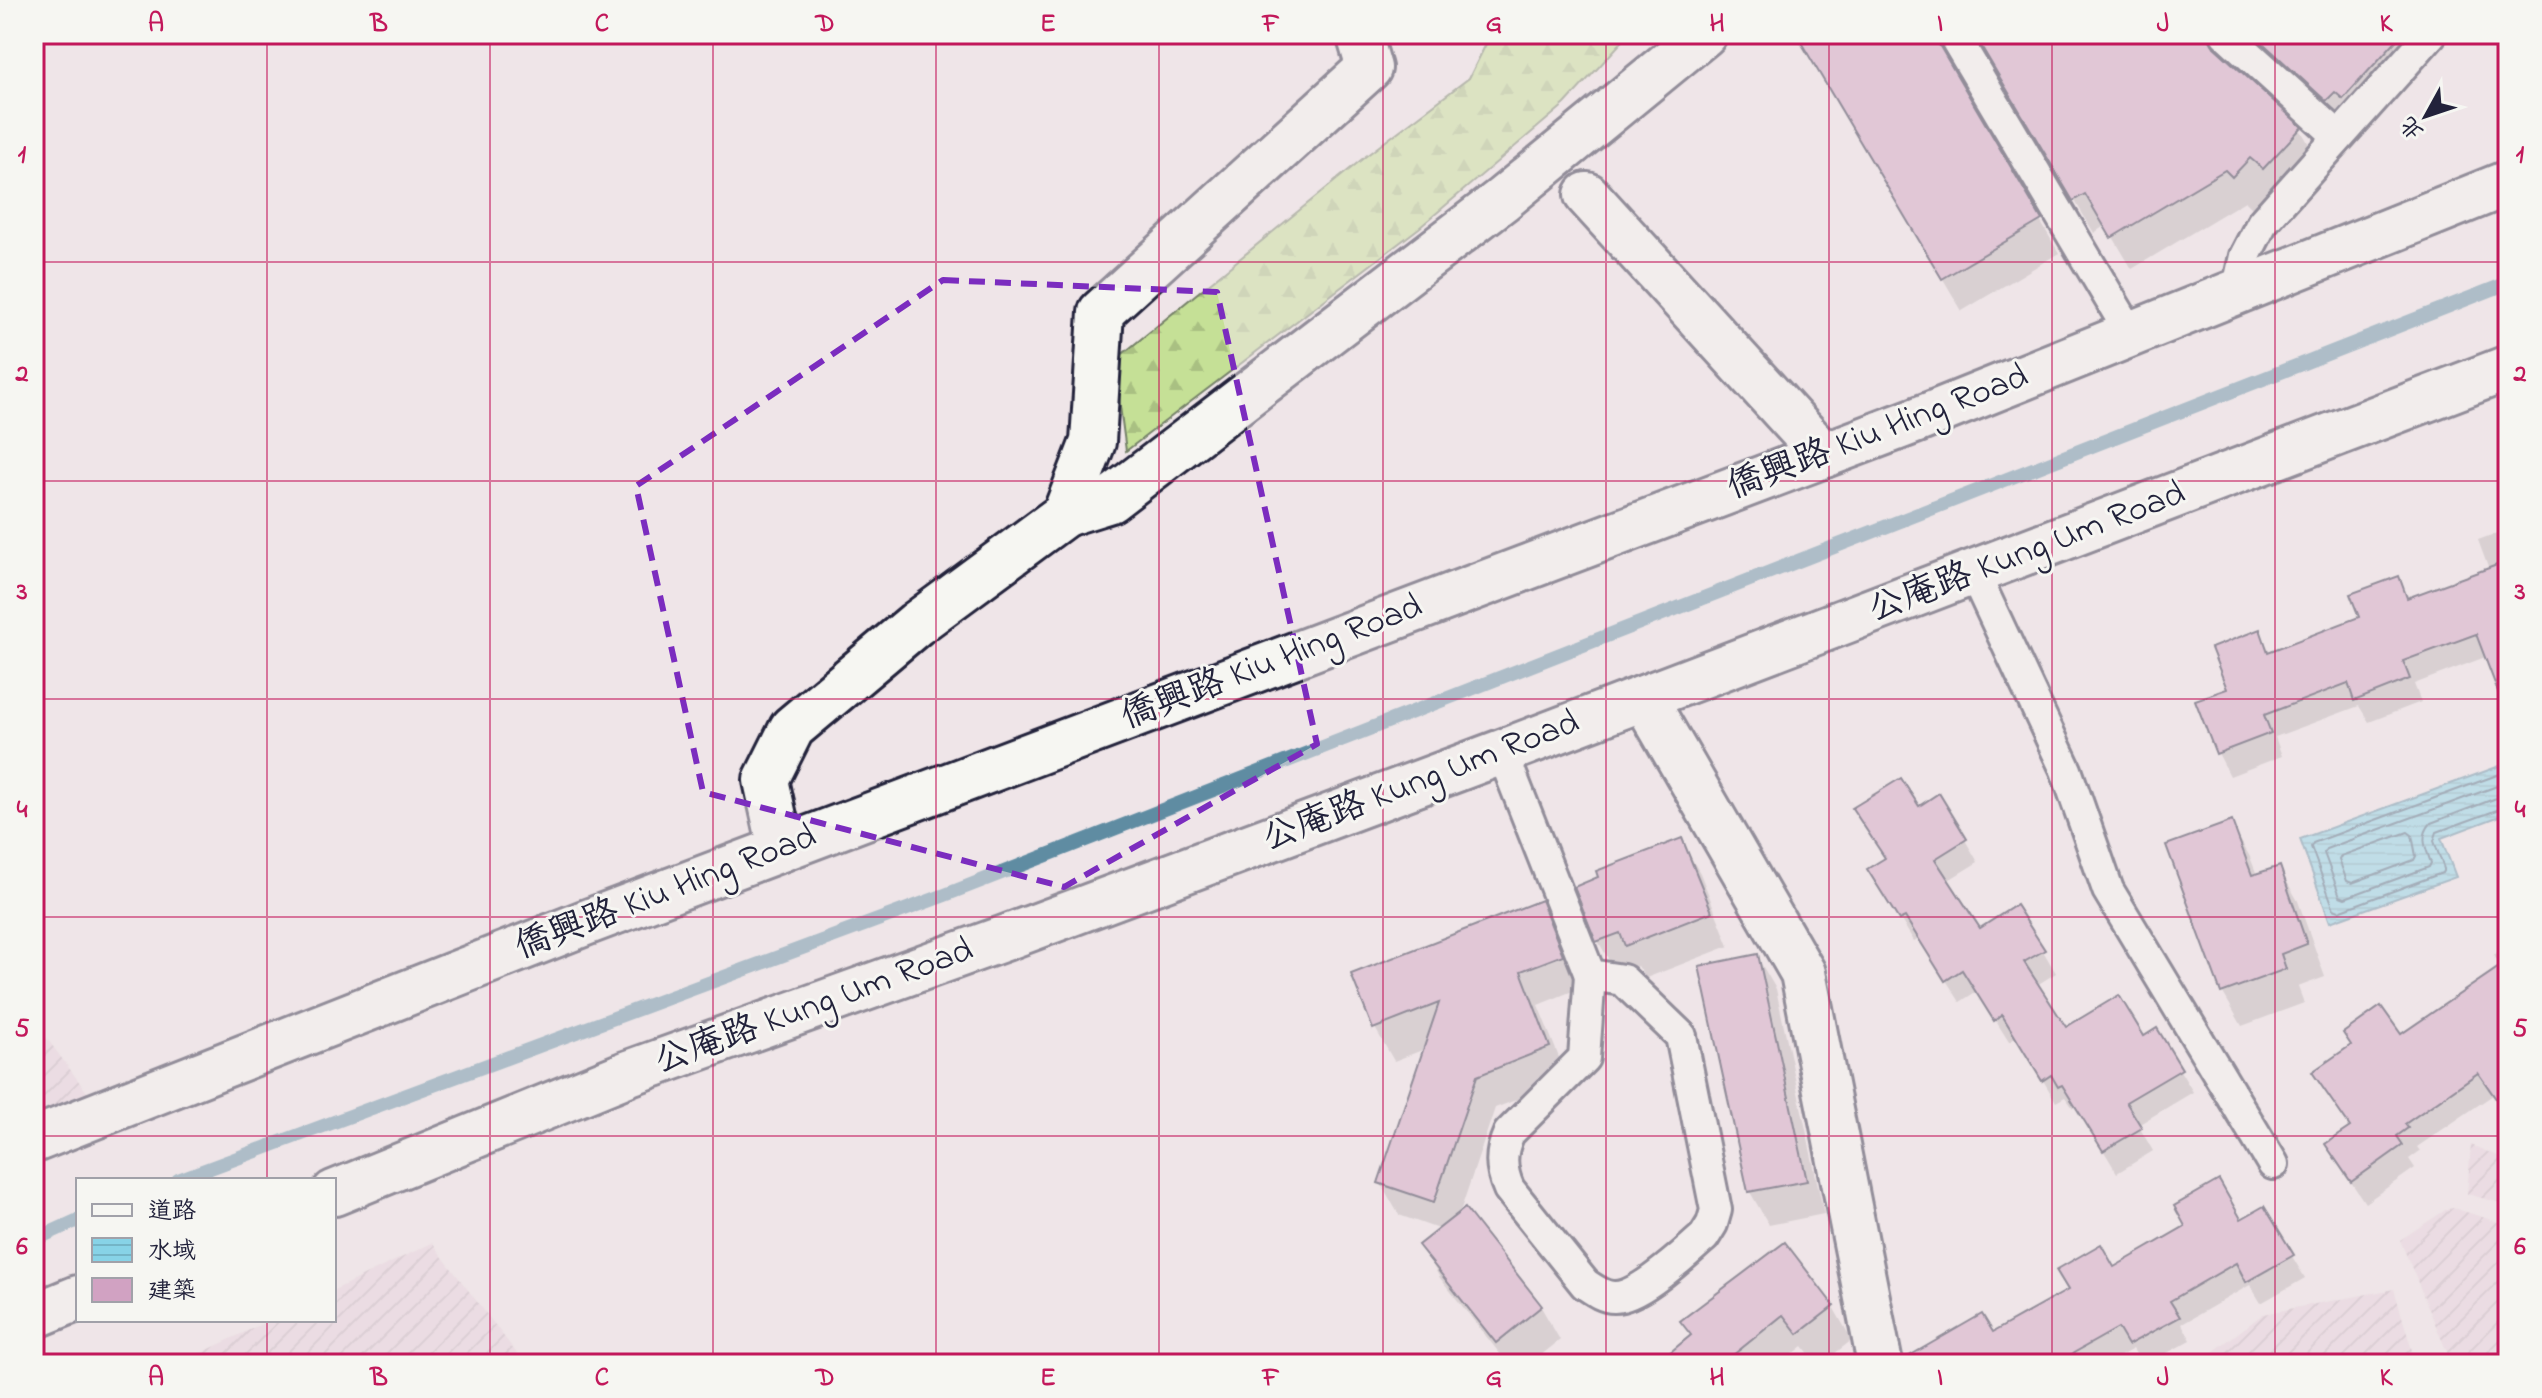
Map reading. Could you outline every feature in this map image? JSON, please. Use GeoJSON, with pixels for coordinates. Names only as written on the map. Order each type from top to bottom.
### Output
{"type":"FeatureCollection","features":[{"type":"Feature","properties":{"kind":"street"},"geometry":{"type":"LineString","coordinates":[[1065,514],[1093,442],[1101,312],[1369,68],[1359,34]]}},
{"type":"Feature","properties":{"kind":"street"},"geometry":{"type":"LineString","coordinates":[[781,849],[766,780],[792,728],[916,624],[1065,514],[1110,500],[1503,199],[1704,34]]}},
{"type":"Feature","properties":{"kind":"street","name":"僑興路 Kiu Hing Road"},"geometry":{"type":"LineString","coordinates":[[34,1140],[585,923],[1824,455],[2508,183]]}},
{"type":"Feature","properties":{"kind":"street"},"geometry":{"type":"LineString","coordinates":[[1587,195],[1824,455]]}},
{"type":"Feature","properties":{"kind":"street","name":"公庵路 Kung Um Road"},"geometry":{"type":"LineString","coordinates":[[336,1192],[629,1073],[990,944],[1502,752],[2508,368]]}},
{"type":"Feature","properties":{"kind":"street"},"geometry":{"type":"LineString","coordinates":[[1644,698],[1803,973],[1880,1364]]}},
{"type":"Feature","properties":{"kind":"street"},"geometry":{"type":"LineString","coordinates":[[34,1316],[76,1299]]}},
{"type":"Feature","properties":{"kind":"lane"},"geometry":{"type":"LineString","coordinates":[[1953,34],[2131,334]]}},
{"type":"Feature","properties":{"kind":"lane"},"geometry":{"type":"LineString","coordinates":[[2226,34],[2338,136]]}},
{"type":"Feature","properties":{"kind":"lane"},"geometry":{"type":"LineString","coordinates":[[2237,292],[2245,256],[2262,223],[2431,34]]}},
{"type":"Feature","properties":{"kind":"lane"},"geometry":{"type":"LineString","coordinates":[[1974,573],[2066,770],[2108,890],[2273,1164]]}},
{"type":"Feature","properties":{"kind":"lane"},"geometry":{"type":"LineString","coordinates":[[1502,752],[1590,975],[1584,1058],[1509,1133],[1503,1146],[1503,1175],[1509,1189],[1585,1284],[1598,1293],[1613,1297],[1629,1295],[1704,1237],[1716,1210],[1681,1036],[1623,980],[1590,975]]}},
{"type":"Feature","properties":{"kind":"highlighted area"},"geometry":{"type":"Polygon","coordinates":[[[943,280],[1217,292],[1317,744],[1064,887],[703,792],[636,486],[943,280]]]}},
{"type":"Feature","properties":{"kind":"shaded area"},"geometry":{"type":"Polygon","coordinates":[[[34,1021],[89,1095],[34,1118],[34,1021]]]}},
{"type":"Feature","properties":{"kind":"shaded area"},"geometry":{"type":"Polygon","coordinates":[[[2471,1145],[2508,1160],[2508,1205],[2467,1194],[2471,1145]]]}},
{"type":"Feature","properties":{"kind":"shaded area"},"geometry":{"type":"Polygon","coordinates":[[[2450,1207],[2508,1225],[2508,1364],[2452,1364],[2400,1240],[2450,1207]]]}},
{"type":"Feature","properties":{"kind":"shaded area"},"geometry":{"type":"Polygon","coordinates":[[[432,1243],[525,1364],[178,1364],[266,1322],[336,1322],[336,1289],[432,1243]]]}},
{"type":"Feature","properties":{"kind":"shaded area"},"geometry":{"type":"Polygon","coordinates":[[[2394,1289],[2416,1364],[2197,1364],[2263,1314],[2394,1289]]]}},
{"type":"Feature","properties":{"kind":"shaded area"},"geometry":{"type":"Polygon","coordinates":[[[1799,1352],[1884,1359],[1886,1364],[1782,1364],[1799,1352]]]}},
{"type":"Feature","properties":{"kind":"green space"},"geometry":{"type":"Polygon","coordinates":[[[1491,34],[1629,34],[1565,104],[1419,228],[1126,451],[1114,361],[1366,156],[1469,78],[1491,34]]]}},
{"type":"Feature","properties":{"kind":"water"},"geometry":{"type":"Polygon","coordinates":[[[2508,763],[2508,813],[2441,838],[2456,877],[2330,922],[2300,839],[2508,763]]]}},
{"type":"Feature","properties":{"kind":"building"},"geometry":{"type":"Polygon","coordinates":[[[1796,34],[1935,34],[2042,220],[1942,279],[1796,34]]]}},
{"type":"Feature","properties":{"kind":"building"},"geometry":{"type":"Polygon","coordinates":[[[1974,34],[2208,34],[2214,47],[2302,127],[2263,169],[2250,158],[2232,177],[2225,170],[2111,238],[2085,194],[2073,201],[1974,34]]]}},
{"type":"Feature","properties":{"kind":"building"},"geometry":{"type":"Polygon","coordinates":[[[2253,34],[2402,34],[2343,99],[2335,92],[2326,101],[2253,34]]]}},
{"type":"Feature","properties":{"kind":"building"},"geometry":{"type":"Polygon","coordinates":[[[2508,561],[2508,709],[2505,710],[2476,634],[2403,661],[2410,679],[2354,701],[2348,683],[2264,715],[2271,733],[2216,754],[2195,700],[2227,689],[2211,648],[2260,629],[2268,652],[2359,617],[2350,594],[2399,576],[2407,598],[2508,561]]]}},
{"type":"Feature","properties":{"kind":"building"},"geometry":{"type":"Polygon","coordinates":[[[1901,778],[1919,806],[1939,793],[1967,839],[1935,859],[1980,928],[2016,905],[2045,950],[2024,962],[2066,1027],[2119,995],[2144,1036],[2157,1028],[2182,1069],[2126,1102],[2142,1128],[2103,1151],[2062,1085],[2058,1087],[2051,1075],[2042,1081],[2002,1015],[1994,1021],[1962,970],[1945,981],[1905,917],[1899,920],[1867,869],[1885,858],[1852,808],[1901,778]]]}},
{"type":"Feature","properties":{"kind":"building"},"geometry":{"type":"Polygon","coordinates":[[[2232,821],[2252,875],[2280,866],[2307,944],[2281,954],[2286,969],[2221,993],[2166,845],[2232,821]]]}},
{"type":"Feature","properties":{"kind":"building"},"geometry":{"type":"Polygon","coordinates":[[[1682,838],[1712,912],[1625,946],[1620,933],[1596,942],[1574,887],[1598,877],[1596,871],[1682,838]]]}},
{"type":"Feature","properties":{"kind":"building"},"geometry":{"type":"Polygon","coordinates":[[[1541,900],[1563,955],[1521,971],[1550,1047],[1477,1076],[1434,1202],[1378,1183],[1439,1003],[1373,1029],[1351,974],[1541,900]]]}},
{"type":"Feature","properties":{"kind":"building"},"geometry":{"type":"Polygon","coordinates":[[[1758,954],[1807,1181],[1748,1192],[1699,966],[1758,954]]]}},
{"type":"Feature","properties":{"kind":"building"},"geometry":{"type":"Polygon","coordinates":[[[2508,961],[2508,1116],[2478,1073],[2405,1124],[2408,1128],[2397,1136],[2403,1145],[2351,1182],[2325,1144],[2350,1127],[2312,1072],[2351,1045],[2343,1033],[2381,1006],[2401,1034],[2508,961]]]}},
{"type":"Feature","properties":{"kind":"building"},"geometry":{"type":"Polygon","coordinates":[[[2219,1180],[2241,1219],[2264,1206],[2294,1255],[2246,1282],[2236,1263],[2170,1301],[2180,1317],[2128,1345],[2118,1328],[2054,1364],[1904,1364],[1904,1359],[1982,1314],[1993,1332],[2068,1290],[2056,1270],[2101,1244],[2114,1267],[2185,1226],[2174,1206],[2219,1180]]]}},
{"type":"Feature","properties":{"kind":"building"},"geometry":{"type":"Polygon","coordinates":[[[1465,1208],[1542,1306],[1496,1343],[1418,1245],[1465,1208]]]}},
{"type":"Feature","properties":{"kind":"building"},"geometry":{"type":"Polygon","coordinates":[[[1785,1242],[1834,1306],[1798,1334],[1783,1315],[1722,1364],[1656,1364],[1691,1335],[1680,1321],[1785,1242]]]}},
{"type":"Feature","properties":{"kind":"waterway"},"geometry":{"type":"LineString","coordinates":[[183,1178],[945,895],[2508,283]]}},
{"type":"Feature","properties":{"kind":"waterway"},"geometry":{"type":"LineString","coordinates":[[34,1240],[76,1221]]}}]}
